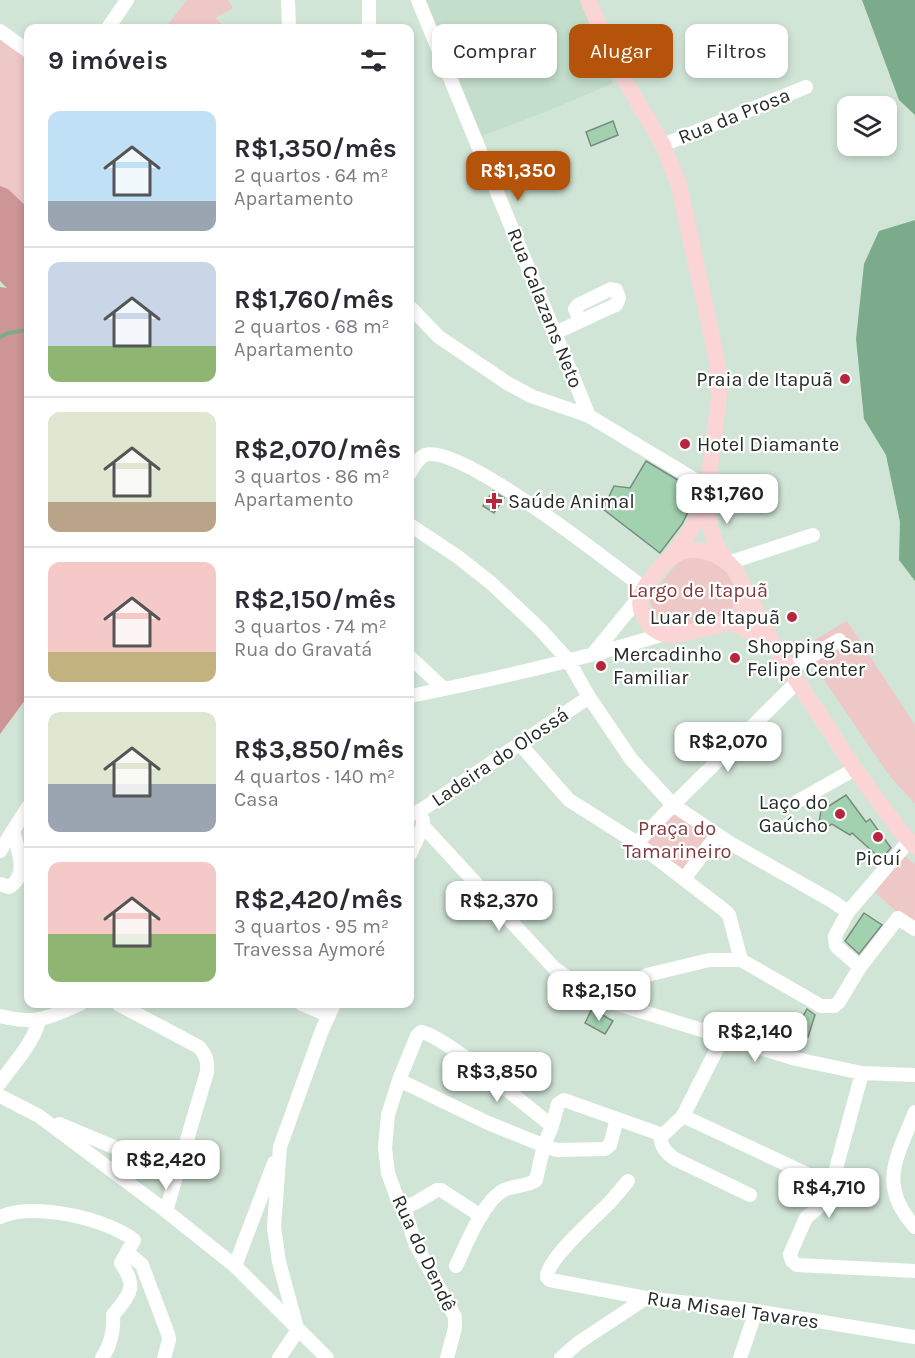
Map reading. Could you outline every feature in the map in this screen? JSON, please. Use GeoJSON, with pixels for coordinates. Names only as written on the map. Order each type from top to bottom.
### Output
{"type":"FeatureCollection","features":[{"type":"Feature","properties":{"kind":"main road"},"geometry":{"type":"LineString","coordinates":[[588,0],[620,72],[663,145],[679,185],[717,365],[719,398],[707,493],[710,527],[716,544],[735,570],[744,591],[793,675],[855,769],[912,844]]}},
{"type":"Feature","properties":{"kind":"main road"},"geometry":{"type":"LineString","coordinates":[[707,493],[691,530],[674,555],[658,570],[643,591],[640,600],[641,608],[646,618],[664,634],[674,636],[730,622],[742,607],[744,591]]}},
{"type":"Feature","properties":{"kind":"main road"},"geometry":{"type":"LineString","coordinates":[[674,555],[699,551],[711,553],[727,561]]}},
{"type":"Feature","properties":{"kind":"main road"},"geometry":{"type":"LineString","coordinates":[[730,622],[757,635],[778,652]]}},
{"type":"Feature","properties":{"kind":"street"},"geometry":{"type":"LineString","coordinates":[[111,24],[127,0]]}},
{"type":"Feature","properties":{"kind":"street"},"geometry":{"type":"LineString","coordinates":[[288,0],[289,24]]}},
{"type":"Feature","properties":{"kind":"street"},"geometry":{"type":"LineString","coordinates":[[369,0],[369,24]]}},
{"type":"Feature","properties":{"kind":"street","name":"Rua Calazans Neto"},"geometry":{"type":"LineString","coordinates":[[418,0],[589,416]]}},
{"type":"Feature","properties":{"kind":"street"},"geometry":{"type":"LineString","coordinates":[[0,31],[24,48]]}},
{"type":"Feature","properties":{"kind":"street","name":"Rua da Prosa"},"geometry":{"type":"LineString","coordinates":[[663,145],[806,87]]}},
{"type":"Feature","properties":{"kind":"street"},"geometry":{"type":"LineString","coordinates":[[414,311],[439,337],[507,383],[531,396],[589,416],[707,493]]}},
{"type":"Feature","properties":{"kind":"street"},"geometry":{"type":"LineString","coordinates":[[555,333],[580,321]]}},
{"type":"Feature","properties":{"kind":"street"},"geometry":{"type":"LineString","coordinates":[[414,467],[419,459],[426,455],[445,456],[484,474],[536,508],[643,591],[592,654]]}},
{"type":"Feature","properties":{"kind":"street"},"geometry":{"type":"LineString","coordinates":[[414,528],[458,557],[491,583],[540,630],[568,660],[589,697],[631,759],[673,805],[717,835],[848,912]]}},
{"type":"Feature","properties":{"kind":"street"},"geometry":{"type":"LineString","coordinates":[[727,561],[813,536]]}},
{"type":"Feature","properties":{"kind":"street"},"geometry":{"type":"LineString","coordinates":[[414,695],[476,684],[664,634]]}},
{"type":"Feature","properties":{"kind":"street"},"geometry":{"type":"LineString","coordinates":[[637,843],[793,675],[839,640]]}},
{"type":"Feature","properties":{"kind":"street"},"geometry":{"type":"LineString","coordinates":[[414,661],[444,689]]}},
{"type":"Feature","properties":{"kind":"street","name":"Ladeira do Olossá"},"geometry":{"type":"LineString","coordinates":[[414,813],[589,697]]}},
{"type":"Feature","properties":{"kind":"street"},"geometry":{"type":"LineString","coordinates":[[519,743],[569,800],[637,843],[729,915],[741,960]]}},
{"type":"Feature","properties":{"kind":"street"},"geometry":{"type":"LineString","coordinates":[[798,801],[855,769]]}},
{"type":"Feature","properties":{"kind":"street"},"geometry":{"type":"LineString","coordinates":[[414,845],[423,826],[423,809]]}},
{"type":"Feature","properties":{"kind":"street"},"geometry":{"type":"LineString","coordinates":[[0,851],[24,813]]}},
{"type":"Feature","properties":{"kind":"street"},"geometry":{"type":"LineString","coordinates":[[423,826],[554,968],[585,990],[604,1000],[796,1059],[862,1073],[915,1075]]}},
{"type":"Feature","properties":{"kind":"street"},"geometry":{"type":"LineString","coordinates":[[0,885],[9,887],[20,878],[21,869],[13,830]]}},
{"type":"Feature","properties":{"kind":"street"},"geometry":{"type":"LineString","coordinates":[[684,879],[717,835]]}},
{"type":"Feature","properties":{"kind":"street"},"geometry":{"type":"LineString","coordinates":[[860,967],[836,946],[835,936],[848,912],[912,844]]}},
{"type":"Feature","properties":{"kind":"street"},"geometry":{"type":"LineString","coordinates":[[604,1000],[647,975],[709,960],[741,960],[821,1006],[834,1006],[860,967],[898,918],[915,929]]}},
{"type":"Feature","properties":{"kind":"street"},"geometry":{"type":"LineString","coordinates":[[0,1016],[39,1021],[70,1008]]}},
{"type":"Feature","properties":{"kind":"street"},"geometry":{"type":"LineString","coordinates":[[126,1008],[199,1047],[206,1054],[208,1062],[166,1211]]}},
{"type":"Feature","properties":{"kind":"street"},"geometry":{"type":"LineString","coordinates":[[236,1266],[331,1009]]}},
{"type":"Feature","properties":{"kind":"street"},"geometry":{"type":"LineString","coordinates":[[0,1083],[29,1044],[39,1021]]}},
{"type":"Feature","properties":{"kind":"street","name":"Rua do Dendê"},"geometry":{"type":"LineString","coordinates":[[447,1358],[455,1328],[455,1317],[415,1243],[404,1207],[397,1198],[388,1173],[385,1148],[388,1115],[417,1036],[421,1032],[427,1033],[459,1053],[552,1126]]}},
{"type":"Feature","properties":{"kind":"street"},"geometry":{"type":"LineString","coordinates":[[456,1266],[481,1216],[497,1195],[506,1189],[531,1183],[538,1177],[544,1145],[558,1104],[564,1100],[664,1134],[679,1120],[723,1037]]}},
{"type":"Feature","properties":{"kind":"street"},"geometry":{"type":"LineString","coordinates":[[862,1073],[827,1180],[823,1203],[809,1213],[790,1254],[797,1265],[915,1271]]}},
{"type":"Feature","properties":{"kind":"street"},"geometry":{"type":"LineString","coordinates":[[399,1080],[489,1123],[557,1150],[605,1149],[610,1145],[617,1119]]}},
{"type":"Feature","properties":{"kind":"street"},"geometry":{"type":"LineString","coordinates":[[0,1096],[39,1116],[176,1173]]}},
{"type":"Feature","properties":{"kind":"street"},"geometry":{"type":"LineString","coordinates":[[915,1112],[894,1163],[892,1185],[899,1206],[915,1227]]}},
{"type":"Feature","properties":{"kind":"street"},"geometry":{"type":"LineString","coordinates":[[39,1116],[236,1266],[327,1358]]}},
{"type":"Feature","properties":{"kind":"street"},"geometry":{"type":"LineString","coordinates":[[679,1120],[827,1180]]}},
{"type":"Feature","properties":{"kind":"street"},"geometry":{"type":"LineString","coordinates":[[660,1134],[661,1144],[666,1152],[675,1159],[750,1195]]}},
{"type":"Feature","properties":{"kind":"street"},"geometry":{"type":"LineString","coordinates":[[279,1358],[298,1330],[279,1262],[274,1227],[280,1147]]}},
{"type":"Feature","properties":{"kind":"street","name":"Rua Misael Tavares"},"geometry":{"type":"LineString","coordinates":[[628,1181],[549,1268],[547,1277],[550,1281],[646,1298],[756,1311],[915,1337]]}},
{"type":"Feature","properties":{"kind":"street"},"geometry":{"type":"LineString","coordinates":[[404,1207],[441,1190],[481,1216]]}},
{"type":"Feature","properties":{"kind":"street"},"geometry":{"type":"LineString","coordinates":[[0,1217],[34,1211],[69,1215],[92,1220],[132,1239],[131,1247],[121,1263],[129,1273],[130,1289],[125,1301],[113,1315],[112,1334],[102,1358]]}},
{"type":"Feature","properties":{"kind":"street"},"geometry":{"type":"LineString","coordinates":[[131,1247],[142,1265],[168,1334],[169,1340],[164,1358]]}},
{"type":"Feature","properties":{"kind":"street"},"geometry":{"type":"LineString","coordinates":[[561,1358],[578,1343],[646,1298]]}},
{"type":"Feature","properties":{"kind":"street"},"geometry":{"type":"LineString","coordinates":[[740,1358],[756,1311]]}},
{"type":"Feature","properties":{"kind":"shaded area"},"geometry":{"type":"Polygon","coordinates":[[[426,0],[580,0],[590,24],[569,24],[569,78],[611,78],[613,83],[482,136],[458,78],[557,78],[557,24],[436,24],[426,0]]]}},
{"type":"Feature","properties":{"kind":"shaded area"},"geometry":{"type":"Polygon","coordinates":[[[862,0],[915,0],[915,115],[899,100],[862,0]]]}},
{"type":"Feature","properties":{"kind":"shaded area"},"geometry":{"type":"Polygon","coordinates":[[[0,186],[8,189],[24,204],[24,701],[0,734],[0,287],[7,288],[0,281],[0,186]]]}},
{"type":"Feature","properties":{"kind":"shaded area"},"geometry":{"type":"Polygon","coordinates":[[[915,220],[915,581],[899,560],[900,522],[886,455],[864,419],[856,339],[864,264],[879,231],[915,220]]]}},
{"type":"Feature","properties":{"kind":"green space"},"geometry":{"type":"Polygon","coordinates":[[[187,0],[228,0],[233,8],[215,18],[222,24],[168,24],[187,0]]]}},
{"type":"Feature","properties":{"kind":"green space"},"geometry":{"type":"Polygon","coordinates":[[[0,31],[24,47],[24,204],[8,189],[0,186],[0,31]]]}},
{"type":"Feature","properties":{"kind":"green space","name":"Largo de Itapuã"},"geometry":{"type":"Polygon","coordinates":[[[696,554],[718,564],[729,575],[734,589],[734,608],[724,615],[691,624],[673,626],[666,624],[654,612],[650,601],[657,588],[680,560],[696,554]]]}},
{"type":"Feature","properties":{"kind":"green space"},"geometry":{"type":"Polygon","coordinates":[[[847,621],[915,725],[915,804],[888,774],[802,647],[847,621]]]}},
{"type":"Feature","properties":{"kind":"green space","name":"Praça do Tamarineiro"},"geometry":{"type":"Polygon","coordinates":[[[674,810],[709,838],[686,871],[643,842],[674,810]]]}},
{"type":"Feature","properties":{"kind":"green space"},"geometry":{"type":"Polygon","coordinates":[[[903,855],[915,864],[915,923],[900,915],[875,892],[903,855]]]}},
{"type":"Feature","properties":{"kind":"building"},"geometry":{"type":"Polygon","coordinates":[[[613,121],[618,135],[591,146],[586,132],[613,121]]]}},
{"type":"Feature","properties":{"kind":"building"},"geometry":{"type":"Polygon","coordinates":[[[646,461],[696,491],[695,498],[682,524],[660,553],[603,509],[614,486],[630,488],[646,461]]]}},
{"type":"Feature","properties":{"kind":"building","name":"Saúde Animal"},"geometry":{"type":"Polygon","coordinates":[[[493,491],[504,498],[494,513],[483,506],[493,491]]]}},
{"type":"Feature","properties":{"kind":"building"},"geometry":{"type":"Polygon","coordinates":[[[846,795],[866,822],[870,819],[891,848],[881,859],[852,833],[850,835],[832,824],[823,829],[819,823],[821,811],[846,795]]]}},
{"type":"Feature","properties":{"kind":"building"},"geometry":{"type":"Polygon","coordinates":[[[864,913],[882,925],[859,954],[845,941],[864,913]]]}},
{"type":"Feature","properties":{"kind":"building"},"geometry":{"type":"Polygon","coordinates":[[[592,1009],[613,1021],[605,1034],[585,1023],[592,1009]]]}},
{"type":"Feature","properties":{"kind":"building"},"geometry":{"type":"Polygon","coordinates":[[[807,1009],[815,1015],[808,1037],[795,1031],[807,1009]]]}},
{"type":"Feature","properties":{"kind":"waterway"},"geometry":{"type":"LineString","coordinates":[[0,337],[8,333],[24,331]]}},
{"type":"Feature","properties":{"kind":"place","name":"Praia de Itapuã"},"geometry":{"type":"Point","coordinates":[845,379]}},
{"type":"Feature","properties":{"kind":"place","name":"Hotel Diamante"},"geometry":{"type":"Point","coordinates":[685,444]}},
{"type":"Feature","properties":{"kind":"place","name":"Saúde Animal"},"geometry":{"type":"Point","coordinates":[494,501]}},
{"type":"Feature","properties":{"kind":"place","name":"Luar de Itapuã"},"geometry":{"type":"Point","coordinates":[792,617]}},
{"type":"Feature","properties":{"kind":"place","name":"Shopping San Felipe Center"},"geometry":{"type":"Point","coordinates":[735,658]}},
{"type":"Feature","properties":{"kind":"place","name":"Mercadinho Familiar"},"geometry":{"type":"Point","coordinates":[601,666]}},
{"type":"Feature","properties":{"kind":"place","name":"Laço do Gaúcho"},"geometry":{"type":"Point","coordinates":[840,814]}},
{"type":"Feature","properties":{"kind":"place","name":"Picuí"},"geometry":{"type":"Point","coordinates":[878,837]}}]}
